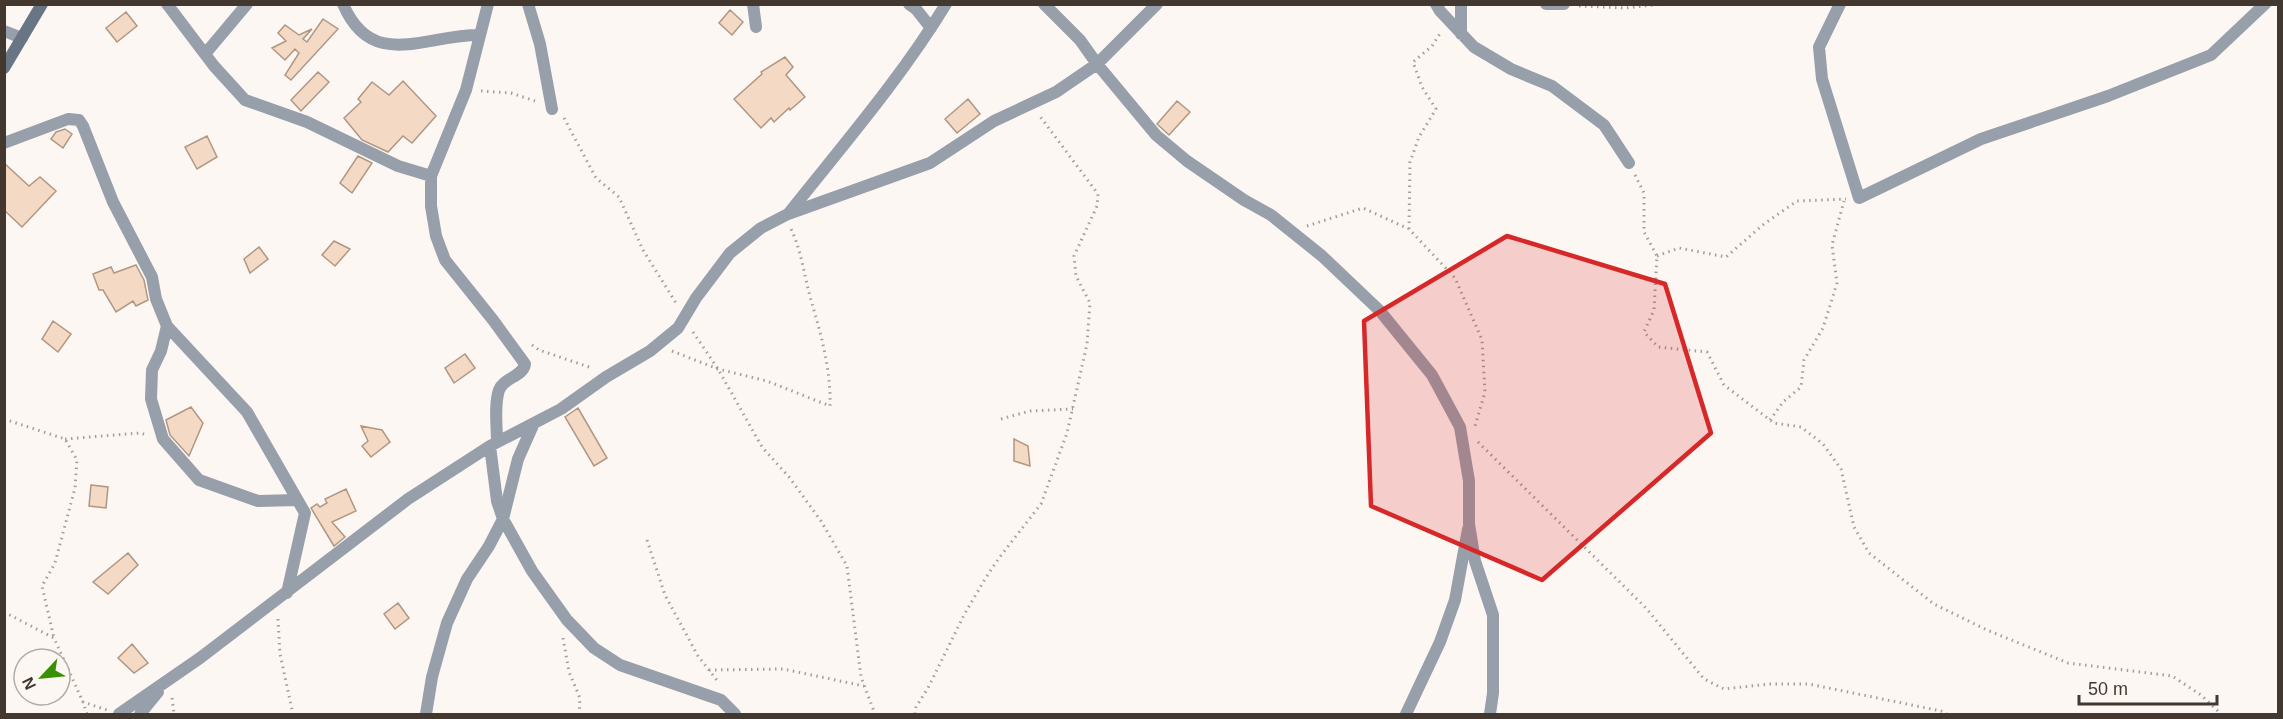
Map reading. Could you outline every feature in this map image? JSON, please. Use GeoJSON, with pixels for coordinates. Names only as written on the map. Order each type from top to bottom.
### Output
{"type":"FeatureCollection","features":[{"type":"Feature","properties":{"kind":"main road"},"geometry":{"type":"LineString","coordinates":[[4,68],[42,4]]}},
{"type":"Feature","properties":{"kind":"street"},"geometry":{"type":"LineString","coordinates":[[167,4],[232,88],[245,100],[307,122],[398,166],[431,177]]}},
{"type":"Feature","properties":{"kind":"street"},"geometry":{"type":"LineString","coordinates":[[205,54],[247,4]]}},
{"type":"Feature","properties":{"kind":"street"},"geometry":{"type":"LineString","coordinates":[[343,4],[349,18],[376,43],[401,46],[460,35],[480,35]]}},
{"type":"Feature","properties":{"kind":"street"},"geometry":{"type":"LineString","coordinates":[[488,4],[467,89],[431,177],[436,236],[445,261],[525,364],[522,372],[507,380],[500,388],[497,403],[494,444],[497,501],[503,519],[532,571],[563,615],[594,648],[620,665],[721,700],[735,714]]}},
{"type":"Feature","properties":{"kind":"street"},"geometry":{"type":"LineString","coordinates":[[528,4],[540,44],[552,109]]}},
{"type":"Feature","properties":{"kind":"street"},"geometry":{"type":"LineString","coordinates":[[753,4],[756,27]]}},
{"type":"Feature","properties":{"kind":"street"},"geometry":{"type":"LineString","coordinates":[[909,4],[932,28]]}},
{"type":"Feature","properties":{"kind":"street"},"geometry":{"type":"LineString","coordinates":[[788,214],[932,28],[946,4]]}},
{"type":"Feature","properties":{"kind":"street"},"geometry":{"type":"LineString","coordinates":[[120,714],[283,596],[408,499],[494,444],[561,409],[615,371],[656,346],[678,328],[730,253],[761,228],[788,214],[930,163],[994,121],[1056,92],[1097,64],[1157,4]]}},
{"type":"Feature","properties":{"kind":"street"},"geometry":{"type":"LineString","coordinates":[[1436,4],[1474,47],[1511,69],[1552,86],[1604,125],[1629,163]]}},
{"type":"Feature","properties":{"kind":"street"},"geometry":{"type":"LineString","coordinates":[[1461,4],[1461,34]]}},
{"type":"Feature","properties":{"kind":"street"},"geometry":{"type":"LineString","coordinates":[[1546,4],[1563,5]]}},
{"type":"Feature","properties":{"kind":"street"},"geometry":{"type":"LineString","coordinates":[[1840,4],[1819,47],[1822,79],[1859,198],[1981,139],[2108,96],[2211,55],[2265,4]]}},
{"type":"Feature","properties":{"kind":"street"},"geometry":{"type":"LineString","coordinates":[[1044,6],[1080,40],[1156,135],[1187,161],[1244,200],[1271,215],[1322,256],[1380,310],[1432,375],[1460,427],[1469,481],[1469,524],[1475,561],[1492,615],[1493,693],[1490,714]]}},
{"type":"Feature","properties":{"kind":"street"},"geometry":{"type":"LineString","coordinates":[[4,31],[22,38]]}},
{"type":"Feature","properties":{"kind":"street"},"geometry":{"type":"LineString","coordinates":[[4,143],[68,119],[78,120],[90,143],[113,202],[152,277],[156,299],[167,326],[247,412],[305,513],[283,596]]}},
{"type":"Feature","properties":{"kind":"street"},"geometry":{"type":"LineString","coordinates":[[167,326],[161,351],[152,370],[151,399],[163,439],[199,480],[258,501],[297,500]]}},
{"type":"Feature","properties":{"kind":"street"},"geometry":{"type":"LineString","coordinates":[[426,714],[432,677],[447,623],[467,579],[489,546],[503,519],[518,459],[534,423]]}},
{"type":"Feature","properties":{"kind":"street"},"geometry":{"type":"LineString","coordinates":[[1406,714],[1440,642],[1455,600],[1464,540],[1469,524]]}},
{"type":"Feature","properties":{"kind":"street"},"geometry":{"type":"LineString","coordinates":[[140,714],[164,683]]}},
{"type":"Feature","properties":{"kind":"path"},"geometry":{"type":"LineString","coordinates":[[1563,5],[1625,8],[1664,4]]}},
{"type":"Feature","properties":{"kind":"path"},"geometry":{"type":"LineString","coordinates":[[1409,229],[1410,162],[1419,137],[1436,109],[1422,87],[1413,62],[1432,46],[1449,21]]}},
{"type":"Feature","properties":{"kind":"path"},"geometry":{"type":"LineString","coordinates":[[467,89],[511,93],[531,98],[566,119],[596,178],[619,198],[633,224],[643,250],[718,369],[762,447],[789,477],[821,521],[847,566],[861,677],[875,714]]}},
{"type":"Feature","properties":{"kind":"path"},"geometry":{"type":"LineString","coordinates":[[915,714],[916,707],[985,579],[1041,504],[1067,433],[1087,344],[1090,303],[1076,276],[1074,256],[1097,206],[1098,194],[1030,104]]}},
{"type":"Feature","properties":{"kind":"path"},"geometry":{"type":"LineString","coordinates":[[1629,163],[1644,194],[1644,232],[1657,256],[1654,310],[1644,332],[1658,347],[1707,352],[1725,385],[1774,423],[1801,427],[1824,444],[1841,469],[1854,527],[1869,553],[1934,604],[1987,630],[2068,663],[2172,676],[2201,695],[2221,714]]}},
{"type":"Feature","properties":{"kind":"path"},"geometry":{"type":"LineString","coordinates":[[1657,256],[1679,248],[1726,256],[1764,224],[1797,201],[1859,198]]}},
{"type":"Feature","properties":{"kind":"path"},"geometry":{"type":"LineString","coordinates":[[1770,420],[1783,402],[1801,387],[1804,360],[1823,328],[1837,283],[1832,245],[1844,199]]}},
{"type":"Feature","properties":{"kind":"path"},"geometry":{"type":"LineString","coordinates":[[1303,227],[1363,208],[1409,229],[1455,278],[1482,340],[1485,392],[1472,436],[1646,608],[1704,679],[1724,689],[1770,684],[1809,684],[1947,714]]}},
{"type":"Feature","properties":{"kind":"path"},"geometry":{"type":"LineString","coordinates":[[656,346],[718,369],[767,381],[830,406],[831,391],[820,327],[810,299],[803,260],[796,239]]}},
{"type":"Feature","properties":{"kind":"path"},"geometry":{"type":"LineString","coordinates":[[531,345],[587,367],[615,371]]}},
{"type":"Feature","properties":{"kind":"path"},"geometry":{"type":"LineString","coordinates":[[1001,419],[1030,411],[1073,409]]}},
{"type":"Feature","properties":{"kind":"path"},"geometry":{"type":"LineString","coordinates":[[4,419],[65,439],[140,433],[163,439]]}},
{"type":"Feature","properties":{"kind":"path"},"geometry":{"type":"LineString","coordinates":[[65,439],[78,460],[75,488],[55,563],[42,586],[54,638],[87,714]]}},
{"type":"Feature","properties":{"kind":"path"},"geometry":{"type":"LineString","coordinates":[[647,540],[665,595],[698,656],[725,690]]}},
{"type":"Feature","properties":{"kind":"path"},"geometry":{"type":"LineString","coordinates":[[283,596],[280,654],[292,714]]}},
{"type":"Feature","properties":{"kind":"path"},"geometry":{"type":"LineString","coordinates":[[4,612],[54,638]]}},
{"type":"Feature","properties":{"kind":"path"},"geometry":{"type":"LineString","coordinates":[[563,615],[560,623],[569,672],[580,698],[579,714]]}},
{"type":"Feature","properties":{"kind":"path"},"geometry":{"type":"LineString","coordinates":[[709,670],[783,669],[864,686]]}},
{"type":"Feature","properties":{"kind":"path"},"geometry":{"type":"LineString","coordinates":[[83,702],[120,714]]}},
{"type":"Feature","properties":{"kind":"highlighted area"},"geometry":{"type":"Polygon","coordinates":[[[1507,236],[1665,284],[1711,433],[1542,580],[1371,506],[1364,321],[1507,236]]]}},
{"type":"Feature","properties":{"kind":"building"},"geometry":{"type":"Polygon","coordinates":[[[730,10],[743,22],[732,35],[719,23],[730,10]]]}},
{"type":"Feature","properties":{"kind":"building"},"geometry":{"type":"Polygon","coordinates":[[[126,12],[137,26],[117,42],[106,28],[126,12]]]}},
{"type":"Feature","properties":{"kind":"building"},"geometry":{"type":"Polygon","coordinates":[[[323,19],[338,29],[291,80],[285,75],[299,53],[295,49],[285,60],[272,48],[286,41],[278,33],[285,25],[299,35],[312,29],[303,39],[307,42],[323,19]]]}},
{"type":"Feature","properties":{"kind":"building"},"geometry":{"type":"Polygon","coordinates":[[[785,57],[793,67],[786,75],[805,97],[774,122],[771,118],[761,128],[734,99],[762,74],[761,72],[785,57]]]}},
{"type":"Feature","properties":{"kind":"building"},"geometry":{"type":"Polygon","coordinates":[[[318,72],[329,82],[301,111],[291,100],[318,72]]]}},
{"type":"Feature","properties":{"kind":"building"},"geometry":{"type":"Polygon","coordinates":[[[403,81],[436,116],[412,143],[403,136],[388,152],[362,140],[344,118],[361,102],[358,99],[372,82],[389,95],[403,81]]]}},
{"type":"Feature","properties":{"kind":"building"},"geometry":{"type":"Polygon","coordinates":[[[968,99],[980,114],[957,133],[945,119],[968,99]]]}},
{"type":"Feature","properties":{"kind":"building"},"geometry":{"type":"Polygon","coordinates":[[[1177,101],[1190,112],[1169,135],[1157,124],[1177,101]]]}},
{"type":"Feature","properties":{"kind":"building"},"geometry":{"type":"Polygon","coordinates":[[[65,129],[72,134],[63,148],[51,139],[56,132],[65,129]]]}},
{"type":"Feature","properties":{"kind":"building"},"geometry":{"type":"Polygon","coordinates":[[[207,136],[217,157],[197,169],[185,147],[207,136]]]}},
{"type":"Feature","properties":{"kind":"building"},"geometry":{"type":"Polygon","coordinates":[[[358,156],[372,163],[352,193],[340,183],[358,156]]]}},
{"type":"Feature","properties":{"kind":"building"},"geometry":{"type":"Polygon","coordinates":[[[4,163],[29,186],[40,177],[56,191],[22,227],[4,210],[4,163]]]}},
{"type":"Feature","properties":{"kind":"building"},"geometry":{"type":"Polygon","coordinates":[[[334,241],[350,249],[335,266],[322,255],[334,241]]]}},
{"type":"Feature","properties":{"kind":"building"},"geometry":{"type":"Polygon","coordinates":[[[259,247],[268,259],[250,273],[244,259],[259,247]]]}},
{"type":"Feature","properties":{"kind":"building"},"geometry":{"type":"Polygon","coordinates":[[[136,265],[144,280],[148,300],[136,306],[133,301],[116,312],[103,290],[99,290],[93,274],[111,267],[114,273],[136,265]]]}},
{"type":"Feature","properties":{"kind":"building"},"geometry":{"type":"Polygon","coordinates":[[[53,321],[71,334],[58,352],[42,339],[53,321]]]}},
{"type":"Feature","properties":{"kind":"building"},"geometry":{"type":"Polygon","coordinates":[[[465,354],[475,368],[454,383],[445,368],[465,354]]]}},
{"type":"Feature","properties":{"kind":"building"},"geometry":{"type":"Polygon","coordinates":[[[191,407],[203,423],[189,456],[170,435],[166,420],[191,407]]]}},
{"type":"Feature","properties":{"kind":"building"},"geometry":{"type":"Polygon","coordinates":[[[578,408],[607,458],[594,466],[565,417],[578,408]]]}},
{"type":"Feature","properties":{"kind":"building"},"geometry":{"type":"Polygon","coordinates":[[[361,426],[382,430],[390,442],[371,457],[362,446],[368,441],[361,426]]]}},
{"type":"Feature","properties":{"kind":"building"},"geometry":{"type":"Polygon","coordinates":[[[1014,439],[1028,446],[1030,466],[1014,461],[1014,439]]]}},
{"type":"Feature","properties":{"kind":"building"},"geometry":{"type":"Polygon","coordinates":[[[91,485],[108,487],[106,508],[89,506],[91,485]]]}},
{"type":"Feature","properties":{"kind":"building"},"geometry":{"type":"Polygon","coordinates":[[[346,489],[356,511],[332,522],[345,537],[334,546],[311,508],[317,504],[320,507],[327,503],[325,499],[346,489]]]}},
{"type":"Feature","properties":{"kind":"building"},"geometry":{"type":"Polygon","coordinates":[[[128,553],[138,565],[108,594],[93,582],[128,553]]]}},
{"type":"Feature","properties":{"kind":"building"},"geometry":{"type":"Polygon","coordinates":[[[398,603],[409,618],[395,629],[384,614],[398,603]]]}},
{"type":"Feature","properties":{"kind":"building"},"geometry":{"type":"Polygon","coordinates":[[[132,644],[148,663],[134,673],[118,658],[132,644]]]}}]}
